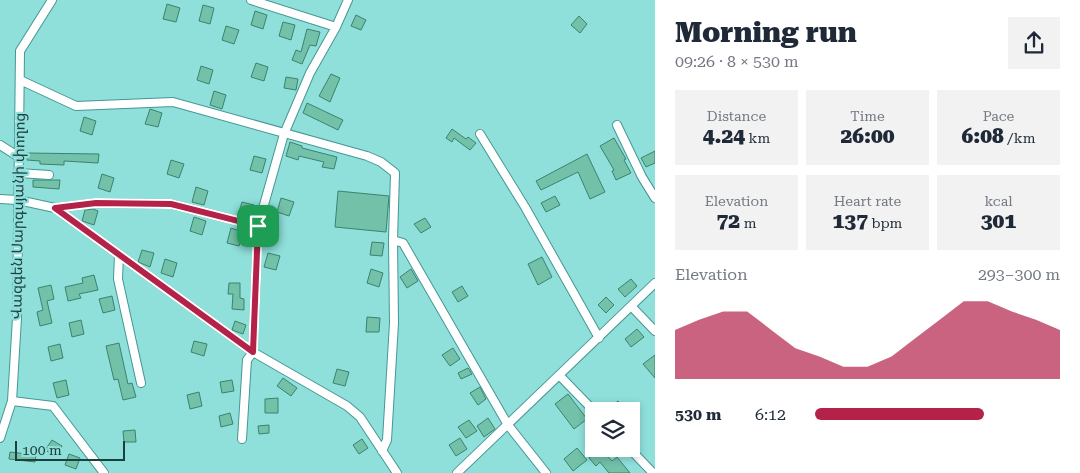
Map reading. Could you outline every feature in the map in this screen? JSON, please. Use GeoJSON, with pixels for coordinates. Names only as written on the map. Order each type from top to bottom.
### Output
{"type":"FeatureCollection","features":[{"type":"Feature","properties":{"kind":"street","name":"Վազգեն Սարգսյանի փողոց"},"geometry":{"type":"LineString","coordinates":[[0,438],[12,401],[17,318],[20,52],[52,0]]}},
{"type":"Feature","properties":{"kind":"street"},"geometry":{"type":"LineString","coordinates":[[251,0],[336,27]]}},
{"type":"Feature","properties":{"kind":"street"},"geometry":{"type":"LineString","coordinates":[[242,439],[247,360],[253,352],[258,226],[284,134],[310,73],[336,27],[348,0]]}},
{"type":"Feature","properties":{"kind":"street"},"geometry":{"type":"LineString","coordinates":[[20,80],[76,106],[173,102],[367,156],[381,162],[395,173],[393,240],[394,323],[386,440],[382,451]]}},
{"type":"Feature","properties":{"kind":"street"},"geometry":{"type":"LineString","coordinates":[[617,125],[642,177],[655,198]]}},
{"type":"Feature","properties":{"kind":"street"},"geometry":{"type":"LineString","coordinates":[[480,134],[525,207],[599,338]]}},
{"type":"Feature","properties":{"kind":"street"},"geometry":{"type":"LineString","coordinates":[[0,145],[19,157]]}},
{"type":"Feature","properties":{"kind":"street"},"geometry":{"type":"LineString","coordinates":[[19,173],[48,174]]}},
{"type":"Feature","properties":{"kind":"street"},"geometry":{"type":"LineString","coordinates":[[0,199],[18,200],[55,208],[96,203],[171,204],[258,226]]}},
{"type":"Feature","properties":{"kind":"street"},"geometry":{"type":"LineString","coordinates":[[55,208],[253,352],[347,406],[360,417],[397,473]]}},
{"type":"Feature","properties":{"kind":"street"},"geometry":{"type":"LineString","coordinates":[[393,240],[402,243],[508,425],[546,473]]}},
{"type":"Feature","properties":{"kind":"street"},"geometry":{"type":"LineString","coordinates":[[119,255],[118,279],[141,383]]}},
{"type":"Feature","properties":{"kind":"street"},"geometry":{"type":"LineString","coordinates":[[457,473],[655,283]]}},
{"type":"Feature","properties":{"kind":"street"},"geometry":{"type":"LineString","coordinates":[[632,306],[655,331]]}},
{"type":"Feature","properties":{"kind":"street"},"geometry":{"type":"LineString","coordinates":[[560,375],[586,402]]}},
{"type":"Feature","properties":{"kind":"street"},"geometry":{"type":"LineString","coordinates":[[12,401],[53,406],[104,473]]}},
{"type":"Feature","properties":{"kind":"street"},"geometry":{"type":"LineString","coordinates":[[638,457],[653,473]]}},
{"type":"Feature","properties":{"kind":"building"},"geometry":{"type":"Polygon","coordinates":[[[167,4],[180,8],[176,22],[163,19],[167,4]]]}},
{"type":"Feature","properties":{"kind":"building"},"geometry":{"type":"Polygon","coordinates":[[[203,5],[214,8],[210,24],[199,21],[203,5]]]}},
{"type":"Feature","properties":{"kind":"building"},"geometry":{"type":"Polygon","coordinates":[[[255,11],[267,15],[263,29],[251,25],[255,11]]]}},
{"type":"Feature","properties":{"kind":"building"},"geometry":{"type":"Polygon","coordinates":[[[356,15],[366,20],[361,30],[351,26],[356,15]]]}},
{"type":"Feature","properties":{"kind":"building"},"geometry":{"type":"Polygon","coordinates":[[[579,16],[587,24],[580,33],[571,25],[579,16]]]}},
{"type":"Feature","properties":{"kind":"building"},"geometry":{"type":"Polygon","coordinates":[[[283,22],[295,25],[291,40],[279,36],[283,22]]]}},
{"type":"Feature","properties":{"kind":"building"},"geometry":{"type":"Polygon","coordinates":[[[226,26],[239,30],[234,44],[222,40],[226,26]]]}},
{"type":"Feature","properties":{"kind":"building"},"geometry":{"type":"Polygon","coordinates":[[[307,29],[320,32],[316,46],[310,45],[302,64],[292,60],[296,50],[301,52],[307,29]]]}},
{"type":"Feature","properties":{"kind":"building"},"geometry":{"type":"Polygon","coordinates":[[[256,63],[268,67],[264,81],[251,77],[256,63]]]}},
{"type":"Feature","properties":{"kind":"building"},"geometry":{"type":"Polygon","coordinates":[[[201,66],[213,70],[209,84],[197,80],[201,66]]]}},
{"type":"Feature","properties":{"kind":"building"},"geometry":{"type":"Polygon","coordinates":[[[331,74],[340,78],[330,102],[319,96],[331,74]]]}},
{"type":"Feature","properties":{"kind":"building"},"geometry":{"type":"Polygon","coordinates":[[[286,77],[298,79],[296,90],[284,88],[286,77]]]}},
{"type":"Feature","properties":{"kind":"building"},"geometry":{"type":"Polygon","coordinates":[[[214,91],[226,95],[222,109],[210,105],[214,91]]]}},
{"type":"Feature","properties":{"kind":"building"},"geometry":{"type":"Polygon","coordinates":[[[307,103],[343,120],[338,130],[303,113],[307,103]]]}},
{"type":"Feature","properties":{"kind":"building"},"geometry":{"type":"Polygon","coordinates":[[[150,109],[162,113],[158,127],[145,124],[150,109]]]}},
{"type":"Feature","properties":{"kind":"building"},"geometry":{"type":"Polygon","coordinates":[[[84,117],[96,121],[92,135],[80,131],[84,117]]]}},
{"type":"Feature","properties":{"kind":"building"},"geometry":{"type":"Polygon","coordinates":[[[452,129],[466,139],[468,137],[476,143],[470,150],[454,138],[452,142],[446,138],[452,129]]]}},
{"type":"Feature","properties":{"kind":"building"},"geometry":{"type":"Polygon","coordinates":[[[614,138],[626,159],[624,160],[631,173],[616,180],[612,171],[614,170],[600,146],[614,138]]]}},
{"type":"Feature","properties":{"kind":"building"},"geometry":{"type":"Polygon","coordinates":[[[290,142],[302,146],[302,148],[337,157],[334,169],[322,167],[324,162],[299,156],[298,160],[286,156],[290,142]]]}},
{"type":"Feature","properties":{"kind":"building"},"geometry":{"type":"Polygon","coordinates":[[[655,151],[655,163],[646,167],[641,158],[655,151]]]}},
{"type":"Feature","properties":{"kind":"building"},"geometry":{"type":"Polygon","coordinates":[[[27,153],[99,154],[98,163],[64,161],[64,165],[40,164],[40,161],[27,160],[27,153]]]}},
{"type":"Feature","properties":{"kind":"building"},"geometry":{"type":"Polygon","coordinates":[[[587,154],[605,192],[590,199],[578,172],[541,190],[536,181],[587,154]]]}},
{"type":"Feature","properties":{"kind":"building"},"geometry":{"type":"Polygon","coordinates":[[[254,156],[266,159],[262,173],[250,170],[254,156]]]}},
{"type":"Feature","properties":{"kind":"building"},"geometry":{"type":"Polygon","coordinates":[[[171,160],[184,164],[179,178],[167,174],[171,160]]]}},
{"type":"Feature","properties":{"kind":"building"},"geometry":{"type":"Polygon","coordinates":[[[102,174],[114,178],[110,192],[98,188],[102,174]]]}},
{"type":"Feature","properties":{"kind":"building"},"geometry":{"type":"Polygon","coordinates":[[[33,180],[60,180],[59,189],[33,187],[33,180]]]}},
{"type":"Feature","properties":{"kind":"building"},"geometry":{"type":"Polygon","coordinates":[[[196,187],[208,191],[204,205],[192,202],[196,187]]]}},
{"type":"Feature","properties":{"kind":"building"},"geometry":{"type":"Polygon","coordinates":[[[338,191],[389,196],[386,232],[335,227],[338,191]]]}},
{"type":"Feature","properties":{"kind":"building"},"geometry":{"type":"Polygon","coordinates":[[[555,196],[560,205],[546,212],[541,203],[555,196]]]}},
{"type":"Feature","properties":{"kind":"building"},"geometry":{"type":"Polygon","coordinates":[[[281,198],[294,202],[289,216],[277,212],[281,198]]]}},
{"type":"Feature","properties":{"kind":"building"},"geometry":{"type":"Polygon","coordinates":[[[242,202],[254,205],[250,218],[238,215],[242,202]]]}},
{"type":"Feature","properties":{"kind":"building"},"geometry":{"type":"Polygon","coordinates":[[[93,209],[98,211],[94,225],[82,221],[85,210],[93,209]]]}},
{"type":"Feature","properties":{"kind":"building"},"geometry":{"type":"Polygon","coordinates":[[[194,217],[206,221],[202,235],[190,231],[194,217]]]}},
{"type":"Feature","properties":{"kind":"building"},"geometry":{"type":"Polygon","coordinates":[[[425,218],[431,227],[421,233],[414,224],[425,218]]]}},
{"type":"Feature","properties":{"kind":"building"},"geometry":{"type":"Polygon","coordinates":[[[231,228],[243,232],[239,246],[227,243],[231,228]]]}},
{"type":"Feature","properties":{"kind":"building"},"geometry":{"type":"Polygon","coordinates":[[[372,242],[384,243],[382,256],[370,255],[372,242]]]}},
{"type":"Feature","properties":{"kind":"building"},"geometry":{"type":"Polygon","coordinates":[[[142,250],[154,253],[150,267],[138,262],[142,250]]]}},
{"type":"Feature","properties":{"kind":"building"},"geometry":{"type":"Polygon","coordinates":[[[268,253],[280,256],[276,270],[264,267],[268,253]]]}},
{"type":"Feature","properties":{"kind":"building"},"geometry":{"type":"Polygon","coordinates":[[[542,257],[552,277],[538,285],[528,264],[542,257]]]}},
{"type":"Feature","properties":{"kind":"building"},"geometry":{"type":"Polygon","coordinates":[[[165,259],[177,263],[173,277],[161,273],[165,259]]]}},
{"type":"Feature","properties":{"kind":"building"},"geometry":{"type":"Polygon","coordinates":[[[371,269],[383,273],[379,287],[367,283],[371,269]]]}},
{"type":"Feature","properties":{"kind":"building"},"geometry":{"type":"Polygon","coordinates":[[[411,269],[418,281],[407,288],[400,277],[411,269]]]}},
{"type":"Feature","properties":{"kind":"building"},"geometry":{"type":"Polygon","coordinates":[[[94,275],[98,290],[79,294],[81,298],[68,301],[65,287],[83,283],[82,278],[94,275]]]}},
{"type":"Feature","properties":{"kind":"building"},"geometry":{"type":"Polygon","coordinates":[[[631,279],[637,286],[625,297],[618,289],[631,279]]]}},
{"type":"Feature","properties":{"kind":"building"},"geometry":{"type":"Polygon","coordinates":[[[229,283],[240,283],[240,298],[244,299],[244,310],[232,309],[233,294],[228,294],[229,283]]]}},
{"type":"Feature","properties":{"kind":"building"},"geometry":{"type":"Polygon","coordinates":[[[51,285],[54,299],[47,301],[52,323],[40,326],[37,312],[43,310],[38,288],[51,285]]]}},
{"type":"Feature","properties":{"kind":"building"},"geometry":{"type":"Polygon","coordinates":[[[462,286],[468,296],[458,302],[452,292],[462,286]]]}},
{"type":"Feature","properties":{"kind":"building"},"geometry":{"type":"Polygon","coordinates":[[[112,296],[115,310],[103,313],[99,299],[112,296]]]}},
{"type":"Feature","properties":{"kind":"building"},"geometry":{"type":"Polygon","coordinates":[[[606,297],[614,305],[606,313],[598,305],[606,297]]]}},
{"type":"Feature","properties":{"kind":"building"},"geometry":{"type":"Polygon","coordinates":[[[367,317],[380,318],[379,332],[366,332],[367,317]]]}},
{"type":"Feature","properties":{"kind":"building"},"geometry":{"type":"Polygon","coordinates":[[[81,320],[84,334],[72,337],[69,323],[81,320]]]}},
{"type":"Feature","properties":{"kind":"building"},"geometry":{"type":"Polygon","coordinates":[[[235,321],[246,325],[243,334],[232,330],[235,321]]]}},
{"type":"Feature","properties":{"kind":"building"},"geometry":{"type":"Polygon","coordinates":[[[637,329],[644,337],[631,347],[625,339],[637,329]]]}},
{"type":"Feature","properties":{"kind":"building"},"geometry":{"type":"Polygon","coordinates":[[[194,341],[207,344],[204,356],[191,352],[194,341]]]}},
{"type":"Feature","properties":{"kind":"building"},"geometry":{"type":"Polygon","coordinates":[[[119,343],[128,384],[132,383],[136,397],[123,400],[118,379],[114,380],[106,346],[119,343]]]}},
{"type":"Feature","properties":{"kind":"building"},"geometry":{"type":"Polygon","coordinates":[[[60,344],[63,358],[51,361],[48,347],[60,344]]]}},
{"type":"Feature","properties":{"kind":"building"},"geometry":{"type":"Polygon","coordinates":[[[453,348],[460,359],[450,366],[442,355],[453,348]]]}},
{"type":"Feature","properties":{"kind":"building"},"geometry":{"type":"Polygon","coordinates":[[[655,355],[655,378],[643,364],[655,355]]]}},
{"type":"Feature","properties":{"kind":"building"},"geometry":{"type":"Polygon","coordinates":[[[468,368],[472,374],[461,379],[458,373],[468,368]]]}},
{"type":"Feature","properties":{"kind":"building"},"geometry":{"type":"Polygon","coordinates":[[[337,369],[349,372],[345,386],[333,383],[337,369]]]}},
{"type":"Feature","properties":{"kind":"building"},"geometry":{"type":"Polygon","coordinates":[[[283,378],[297,388],[291,396],[277,386],[283,378]]]}},
{"type":"Feature","properties":{"kind":"building"},"geometry":{"type":"Polygon","coordinates":[[[66,380],[69,395],[57,398],[53,383],[66,380]]]}},
{"type":"Feature","properties":{"kind":"building"},"geometry":{"type":"Polygon","coordinates":[[[232,380],[234,391],[222,393],[220,382],[232,380]]]}},
{"type":"Feature","properties":{"kind":"building"},"geometry":{"type":"Polygon","coordinates":[[[480,387],[486,399],[478,405],[470,393],[480,387]]]}},
{"type":"Feature","properties":{"kind":"building"},"geometry":{"type":"Polygon","coordinates":[[[199,392],[202,406],[190,409],[187,395],[199,392]]]}},
{"type":"Feature","properties":{"kind":"building"},"geometry":{"type":"Polygon","coordinates":[[[568,394],[585,416],[585,421],[574,429],[555,404],[568,394]]]}},
{"type":"Feature","properties":{"kind":"building"},"geometry":{"type":"Polygon","coordinates":[[[278,398],[278,413],[265,413],[265,399],[278,398]]]}},
{"type":"Feature","properties":{"kind":"building"},"geometry":{"type":"Polygon","coordinates":[[[230,413],[233,424],[221,427],[219,416],[230,413]]]}},
{"type":"Feature","properties":{"kind":"building"},"geometry":{"type":"Polygon","coordinates":[[[488,418],[495,429],[484,437],[477,426],[488,418]]]}},
{"type":"Feature","properties":{"kind":"building"},"geometry":{"type":"Polygon","coordinates":[[[469,420],[477,431],[466,438],[458,427],[469,420]]]}},
{"type":"Feature","properties":{"kind":"building"},"geometry":{"type":"Polygon","coordinates":[[[269,425],[269,433],[259,434],[258,426],[269,425]]]}},
{"type":"Feature","properties":{"kind":"building"},"geometry":{"type":"Polygon","coordinates":[[[135,430],[136,442],[124,442],[123,431],[135,430]]]}},
{"type":"Feature","properties":{"kind":"building"},"geometry":{"type":"Polygon","coordinates":[[[460,438],[467,449],[456,456],[449,445],[460,438]]]}},
{"type":"Feature","properties":{"kind":"building"},"geometry":{"type":"Polygon","coordinates":[[[362,439],[368,448],[359,454],[353,445],[362,439]]]}},
{"type":"Feature","properties":{"kind":"building"},"geometry":{"type":"Polygon","coordinates":[[[52,440],[62,446],[55,456],[45,450],[52,440]]]}},
{"type":"Feature","properties":{"kind":"building"},"geometry":{"type":"Polygon","coordinates":[[[577,448],[587,460],[573,471],[564,459],[577,448]]]}},
{"type":"Feature","properties":{"kind":"building"},"geometry":{"type":"Polygon","coordinates":[[[10,452],[36,455],[35,462],[9,459],[10,452]]]}},
{"type":"Feature","properties":{"kind":"building"},"geometry":{"type":"Polygon","coordinates":[[[69,454],[80,458],[76,469],[65,465],[69,454]]]}},
{"type":"Feature","properties":{"kind":"building"},"geometry":{"type":"Polygon","coordinates":[[[608,457],[612,461],[617,457],[630,473],[609,473],[600,462],[596,466],[589,458],[608,457]]]}},
{"type":"Feature","properties":{"kind":"route"},"geometry":{"type":"LineString","coordinates":[[96,203],[171,204],[258,226],[253,352],[55,208],[96,203]]}}]}
